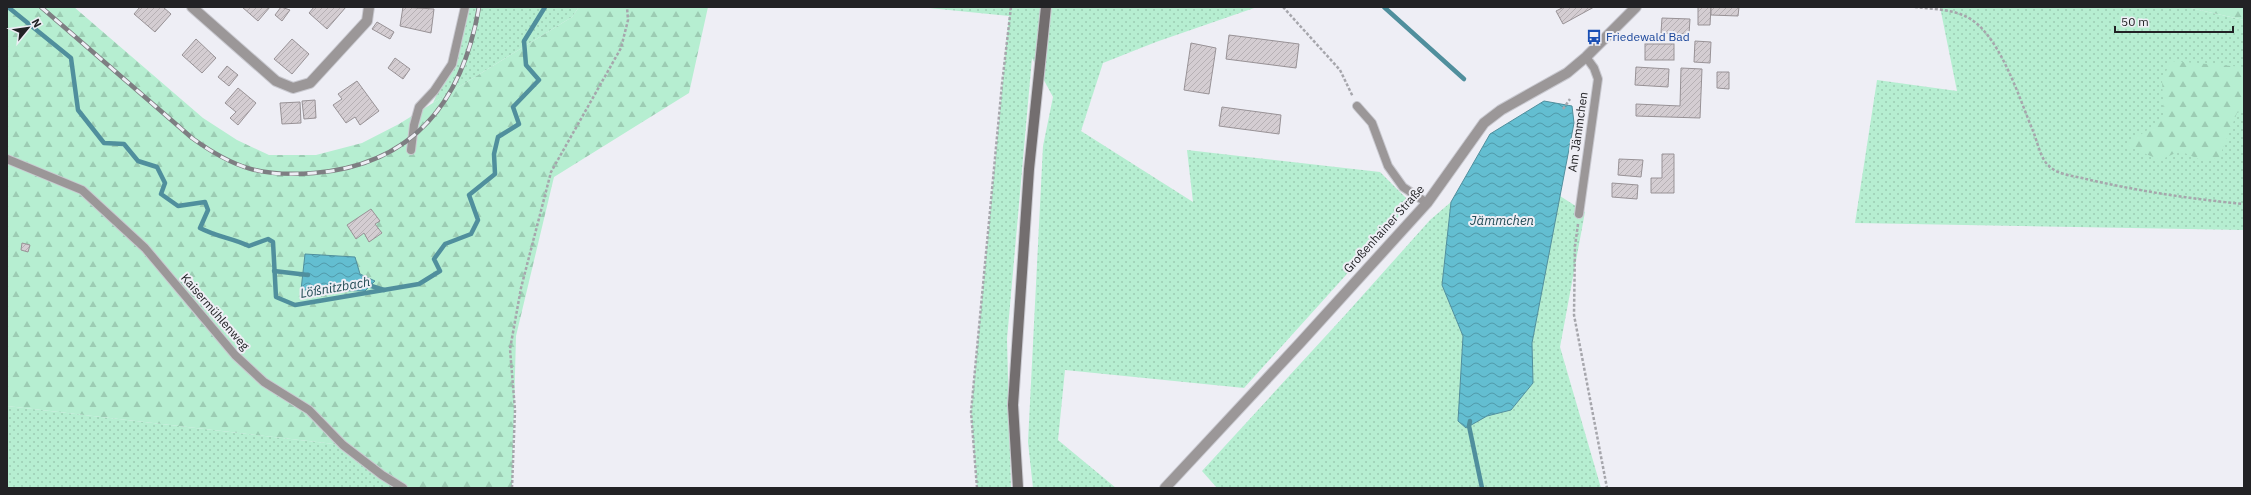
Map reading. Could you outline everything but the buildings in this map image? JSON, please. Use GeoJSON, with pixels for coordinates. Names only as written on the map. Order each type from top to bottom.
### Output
{"type":"FeatureCollection","features":[{"type":"Feature","properties":{"kind":"main road"},"geometry":{"type":"LineString","coordinates":[[1018,488],[1013,405],[1029,169],[1046,7]]}},
{"type":"Feature","properties":{"kind":"street"},"geometry":{"type":"LineString","coordinates":[[192,7],[276,81],[293,88],[310,83],[367,22],[369,7]]}},
{"type":"Feature","properties":{"kind":"street","name":"Großenhainer Straße"},"geometry":{"type":"LineString","coordinates":[[1165,488],[1300,343],[1426,203],[1484,123],[1500,110],[1566,73],[1586,57],[1636,7]]}},
{"type":"Feature","properties":{"kind":"lane"},"geometry":{"type":"LineString","coordinates":[[411,150],[414,125],[419,107],[434,91],[452,64],[465,7]]}},
{"type":"Feature","properties":{"kind":"lane","name":"Am Jämmchen"},"geometry":{"type":"LineString","coordinates":[[1579,214],[1598,79],[1594,68],[1586,57]]}},
{"type":"Feature","properties":{"kind":"lane"},"geometry":{"type":"LineString","coordinates":[[1358,106],[1372,124],[1388,166],[1399,182],[1403,187],[1426,203]]}},
{"type":"Feature","properties":{"kind":"lane","name":"Kaisermühlenweg"},"geometry":{"type":"LineString","coordinates":[[7,160],[82,190],[145,248],[235,355],[258,376],[309,410],[343,446],[382,475],[403,488]]}},
{"type":"Feature","properties":{"kind":"path"},"geometry":{"type":"LineString","coordinates":[[512,488],[515,410],[510,349],[521,288],[551,172],[621,48],[628,20],[627,7]]}},
{"type":"Feature","properties":{"kind":"path"},"geometry":{"type":"LineString","coordinates":[[977,488],[971,412],[1002,84],[1011,7]]}},
{"type":"Feature","properties":{"kind":"path"},"geometry":{"type":"LineString","coordinates":[[1283,7],[1340,70],[1358,106]]}},
{"type":"Feature","properties":{"kind":"path"},"geometry":{"type":"LineString","coordinates":[[1915,7],[1953,12],[1966,16],[1987,35],[2004,64],[2040,153],[2050,167],[2066,174],[2110,184],[2184,198],[2244,204]]}},
{"type":"Feature","properties":{"kind":"path"},"geometry":{"type":"LineString","coordinates":[[1563,109],[1570,99]]}},
{"type":"Feature","properties":{"kind":"path"},"geometry":{"type":"LineString","coordinates":[[1579,214],[1575,246],[1574,316],[1607,488]]}},
{"type":"Feature","properties":{"kind":"green space"},"geometry":{"type":"Polygon","coordinates":[[[7,7],[74,7],[203,118],[237,140],[269,155],[316,155],[362,143],[399,124],[572,17],[579,7],[708,7],[689,93],[554,177],[516,336],[512,488],[403,488],[343,445],[7,406],[7,7]]]}},
{"type":"Feature","properties":{"kind":"green space"},"geometry":{"type":"Polygon","coordinates":[[[463,7],[579,7],[572,17],[433,103],[455,54],[463,7]]]}},
{"type":"Feature","properties":{"kind":"green space"},"geometry":{"type":"Polygon","coordinates":[[[919,7],[1257,7],[1156,42],[1103,63],[1081,131],[1193,202],[1187,150],[1380,172],[1411,203],[1244,388],[1065,370],[1058,440],[1116,488],[1033,488],[1028,442],[1043,146],[1053,97],[1032,58],[1007,339],[1011,488],[977,488],[971,412],[1009,16],[919,7]]]}},
{"type":"Feature","properties":{"kind":"green space"},"geometry":{"type":"Polygon","coordinates":[[[1940,7],[2186,7],[2244,20],[2244,230],[1855,223],[1877,80],[1957,91],[1940,7]]]}},
{"type":"Feature","properties":{"kind":"green space"},"geometry":{"type":"Polygon","coordinates":[[[2186,7],[2244,7],[2244,20],[2186,7]]]}},
{"type":"Feature","properties":{"kind":"green space"},"geometry":{"type":"Polygon","coordinates":[[[2171,61],[2244,67],[2244,110],[2237,113],[2219,158],[2203,161],[2180,151],[2160,160],[2125,145],[2164,119],[2162,80],[2171,61]]]}},
{"type":"Feature","properties":{"kind":"green space"},"geometry":{"type":"Polygon","coordinates":[[[1560,196],[1585,212],[1560,347],[1601,488],[1217,488],[1202,471],[1430,220],[1451,202],[1442,285],[1463,336],[1458,421],[1466,428],[1487,416],[1511,410],[1533,383],[1532,343],[1560,196]]]}},
{"type":"Feature","properties":{"kind":"green space"},"geometry":{"type":"Polygon","coordinates":[[[7,406],[343,445],[403,488],[7,488],[7,406]]]}},
{"type":"Feature","properties":{"kind":"water","name":"Jämmchen"},"geometry":{"type":"Polygon","coordinates":[[[1544,101],[1572,106],[1574,123],[1532,343],[1533,383],[1511,410],[1487,416],[1466,428],[1458,421],[1463,336],[1442,285],[1451,202],[1490,134],[1544,101]]]}},
{"type":"Feature","properties":{"kind":"water"},"geometry":{"type":"Polygon","coordinates":[[[305,254],[355,257],[360,274],[375,281],[365,291],[301,290],[305,254]]]}},
{"type":"Feature","properties":{"kind":"waterway","name":"Lößnitzbach"},"geometry":{"type":"LineString","coordinates":[[8,7],[71,58],[78,110],[104,143],[124,144],[138,161],[157,167],[165,183],[161,194],[178,206],[205,202],[208,210],[200,228],[206,231],[249,246],[268,239],[273,242],[276,297],[295,305],[419,284],[440,271],[434,259],[445,244],[471,234],[478,220],[469,195],[495,174],[494,154],[498,137],[519,124],[513,107],[539,80],[526,65],[524,41],[545,7]]}},
{"type":"Feature","properties":{"kind":"waterway"},"geometry":{"type":"LineString","coordinates":[[1384,7],[1464,79]]}},
{"type":"Feature","properties":{"kind":"waterway"},"geometry":{"type":"LineString","coordinates":[[274,271],[308,275]]}},
{"type":"Feature","properties":{"kind":"waterway"},"geometry":{"type":"LineString","coordinates":[[365,284],[384,290]]}},
{"type":"Feature","properties":{"kind":"waterway"},"geometry":{"type":"LineString","coordinates":[[1470,421],[1469,426],[1482,488]]}},
{"type":"Feature","properties":{"kind":"railway"},"geometry":{"type":"LineString","coordinates":[[41,7],[192,138],[207,149],[236,164],[250,169],[279,174],[314,173],[349,167],[380,157],[406,141],[428,122],[446,98],[461,71],[471,41],[479,7]]}},
{"type":"Feature","properties":{"kind":"place","name":"Friedewald Bad"},"geometry":{"type":"Point","coordinates":[1594,37]}}]}
